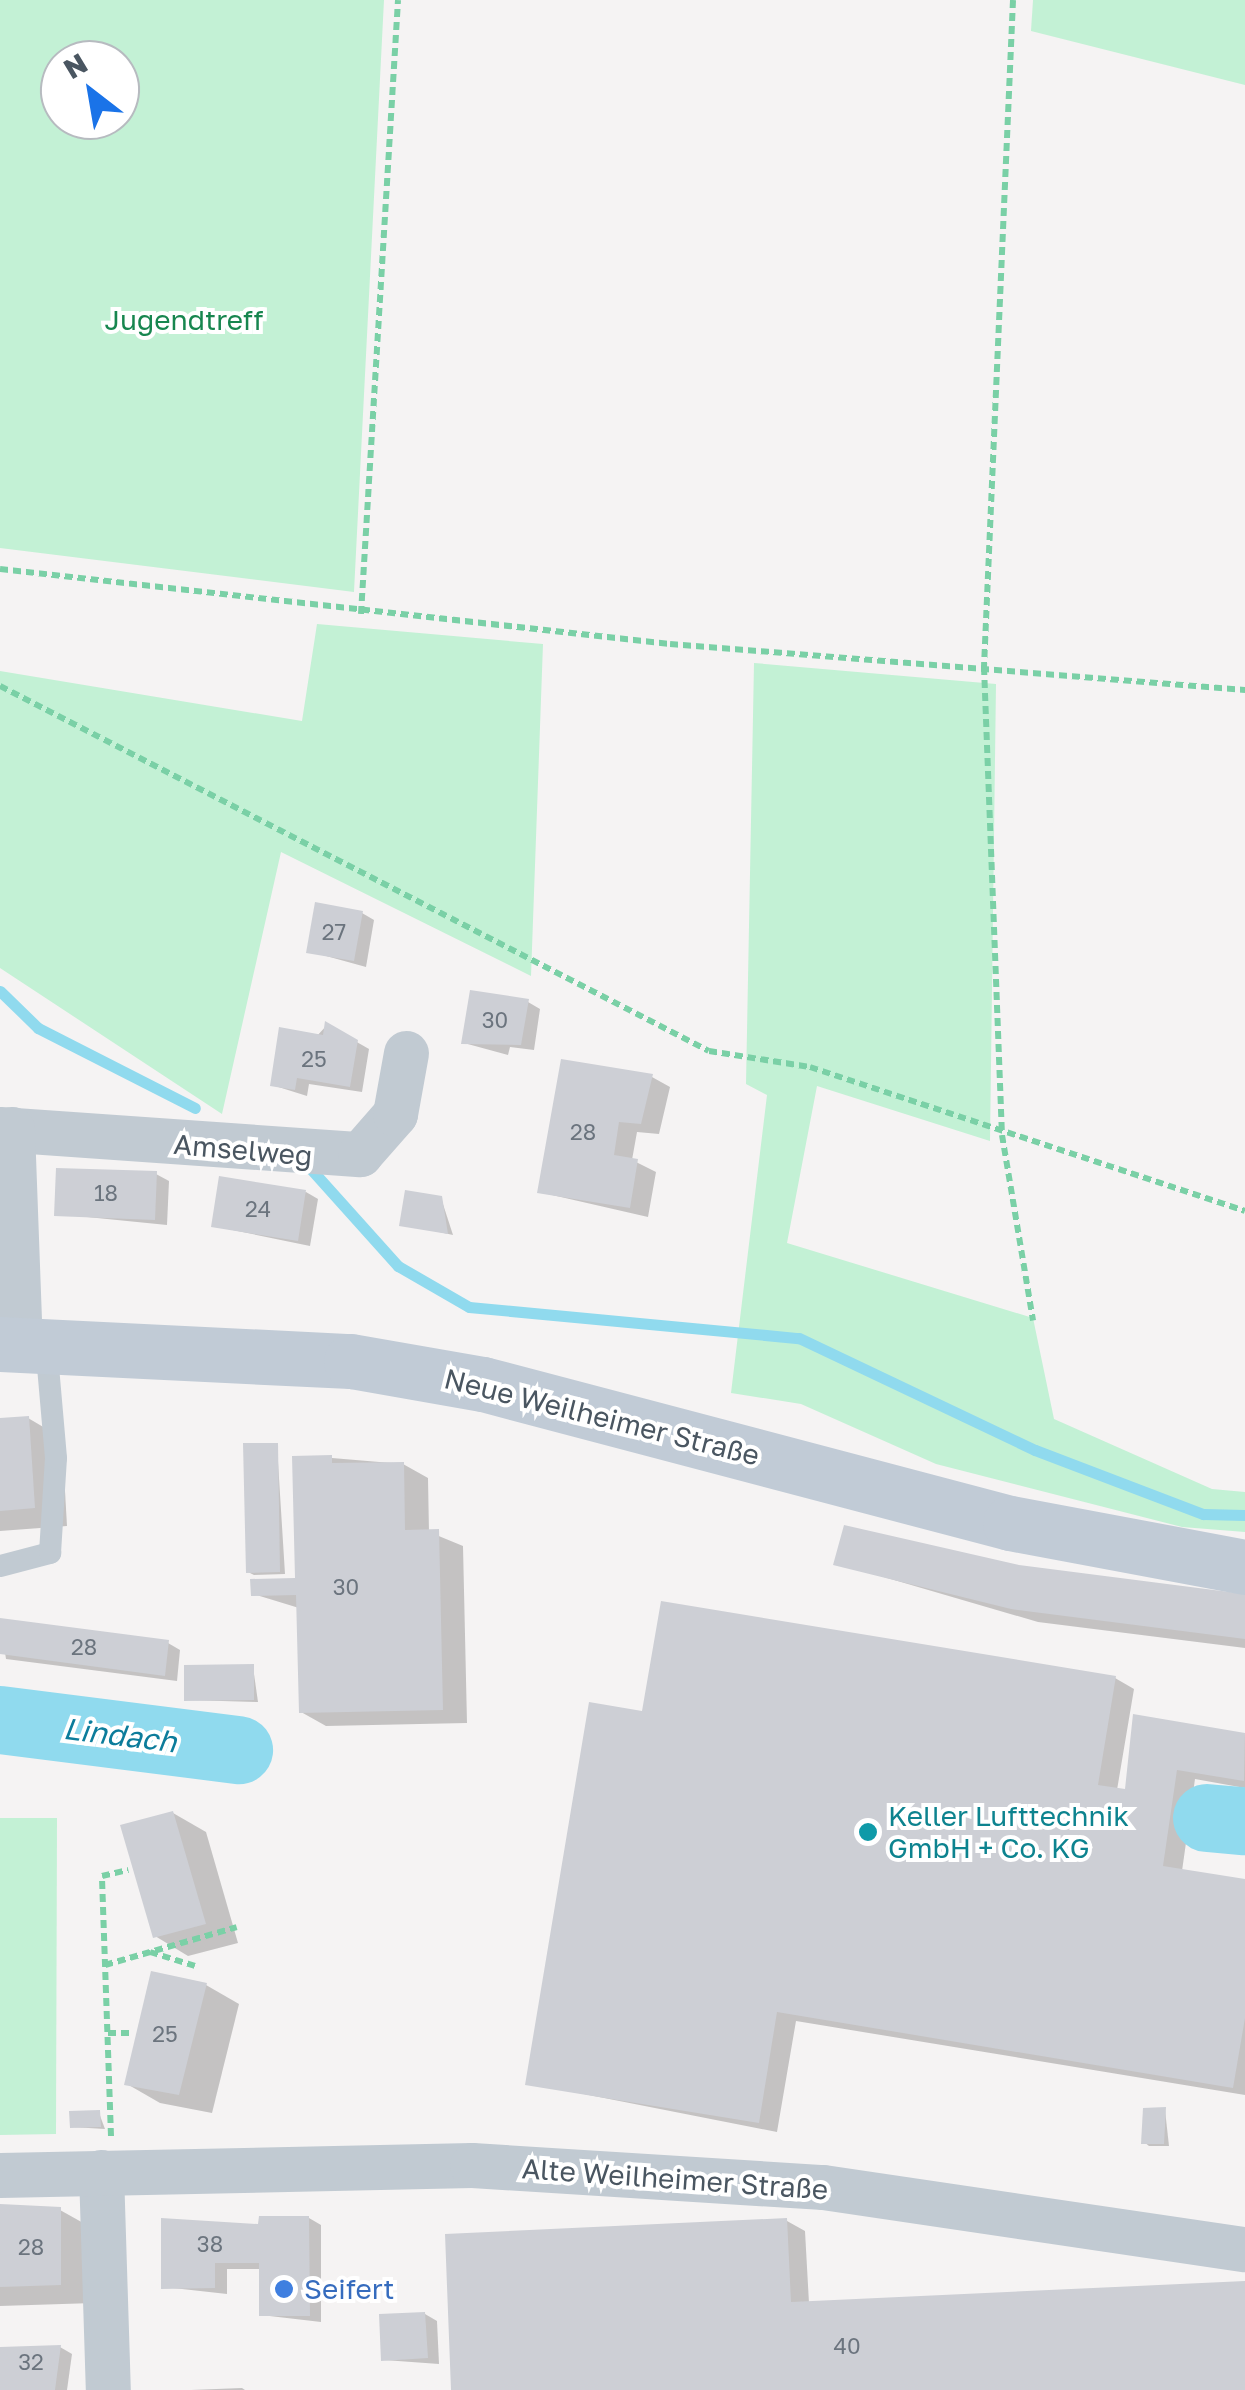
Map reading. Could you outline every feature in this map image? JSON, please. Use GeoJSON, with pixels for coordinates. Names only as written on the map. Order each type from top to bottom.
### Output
{"type":"FeatureCollection","features":[{"type":"Feature","properties":{"kind":"main road","name":"Neue Weilheimer Straße"},"geometry":{"type":"LineString","coordinates":[[22,1344],[350,1361],[483,1384],[1010,1523],[1219,1563]]}},
{"type":"Feature","properties":{"kind":"street","name":"Amselweg"},"geometry":{"type":"LineString","coordinates":[[22,1344],[6,1129],[360,1154],[394,1114],[406,1053]]}},
{"type":"Feature","properties":{"kind":"street","name":"Alte Weilheimer Straße"},"geometry":{"type":"LineString","coordinates":[[0,2175],[472,2165],[823,2187],[1245,2249]]}},
{"type":"Feature","properties":{"kind":"street"},"geometry":{"type":"LineString","coordinates":[[107,2172],[108,2390]]}},
{"type":"Feature","properties":{"kind":"lane"},"geometry":{"type":"LineString","coordinates":[[0,1566],[50,1553],[56,1458],[22,1344]]}},
{"type":"Feature","properties":{"kind":"path"},"geometry":{"type":"LineString","coordinates":[[361,614],[398,0]]}},
{"type":"Feature","properties":{"kind":"path"},"geometry":{"type":"LineString","coordinates":[[1013,0],[984,667],[1002,1135],[1033,1320]]}},
{"type":"Feature","properties":{"kind":"path"},"geometry":{"type":"LineString","coordinates":[[0,569],[361,614],[1245,690]]}},
{"type":"Feature","properties":{"kind":"path"},"geometry":{"type":"LineString","coordinates":[[0,686],[709,1051],[810,1068],[1002,1135],[1245,1211]]}},
{"type":"Feature","properties":{"kind":"path"},"geometry":{"type":"LineString","coordinates":[[107,2172],[108,2034],[102,1876],[128,1870]]}},
{"type":"Feature","properties":{"kind":"path"},"geometry":{"type":"LineString","coordinates":[[105,1965],[237,1927]]}},
{"type":"Feature","properties":{"kind":"path"},"geometry":{"type":"LineString","coordinates":[[149,1952],[195,1966]]}},
{"type":"Feature","properties":{"kind":"path"},"geometry":{"type":"LineString","coordinates":[[108,2034],[132,2033]]}},
{"type":"Feature","properties":{"kind":"green space","name":"Jugendtreff"},"geometry":{"type":"Polygon","coordinates":[[[0,0],[384,0],[354,592],[0,548],[0,0]]]}},
{"type":"Feature","properties":{"kind":"green space"},"geometry":{"type":"Polygon","coordinates":[[[1033,0],[1245,0],[1245,85],[1031,31],[1033,0]]]}},
{"type":"Feature","properties":{"kind":"green space"},"geometry":{"type":"Polygon","coordinates":[[[317,624],[543,644],[531,976],[281,852],[222,1114],[0,968],[0,671],[302,721],[317,624]]]}},
{"type":"Feature","properties":{"kind":"green space"},"geometry":{"type":"Polygon","coordinates":[[[754,663],[996,684],[990,1141],[817,1086],[787,1243],[1033,1318],[1054,1419],[1212,1489],[1245,1492],[1245,1532],[1182,1527],[936,1464],[801,1404],[731,1393],[767,1095],[746,1084],[754,663]]]}},
{"type":"Feature","properties":{"kind":"green space"},"geometry":{"type":"Polygon","coordinates":[[[0,1818],[57,1818],[56,2134],[0,2135],[0,1818]]]}},
{"type":"Feature","properties":{"kind":"building"},"geometry":{"type":"Polygon","coordinates":[[[315,902],[363,911],[354,961],[306,953],[315,902]]]}},
{"type":"Feature","properties":{"kind":"building"},"geometry":{"type":"Polygon","coordinates":[[[470,990],[529,999],[521,1045],[461,1044],[470,990]]]}},
{"type":"Feature","properties":{"kind":"building"},"geometry":{"type":"Polygon","coordinates":[[[325,1021],[358,1040],[350,1087],[297,1078],[295,1090],[270,1086],[279,1027],[323,1035],[325,1021]]]}},
{"type":"Feature","properties":{"kind":"building"},"geometry":{"type":"Polygon","coordinates":[[[561,1059],[653,1074],[641,1124],[619,1122],[614,1155],[638,1159],[630,1208],[537,1193],[561,1059]]]}},
{"type":"Feature","properties":{"kind":"building"},"geometry":{"type":"Polygon","coordinates":[[[56,1168],[157,1171],[155,1220],[54,1216],[56,1168]]]}},
{"type":"Feature","properties":{"kind":"building"},"geometry":{"type":"Polygon","coordinates":[[[219,1176],[306,1190],[298,1241],[211,1227],[219,1176]]]}},
{"type":"Feature","properties":{"kind":"building"},"geometry":{"type":"Polygon","coordinates":[[[405,1190],[442,1196],[448,1234],[399,1226],[405,1190]]]}},
{"type":"Feature","properties":{"kind":"building"},"geometry":{"type":"Polygon","coordinates":[[[29,1416],[35,1508],[0,1511],[0,1418],[29,1416]]]}},
{"type":"Feature","properties":{"kind":"building"},"geometry":{"type":"Polygon","coordinates":[[[243,1443],[278,1443],[280,1572],[246,1573],[243,1443]]]}},
{"type":"Feature","properties":{"kind":"building"},"geometry":{"type":"Polygon","coordinates":[[[332,1455],[332,1463],[404,1462],[405,1530],[439,1529],[443,1710],[299,1713],[296,1595],[251,1596],[250,1579],[295,1578],[292,1456],[332,1455]]]}},
{"type":"Feature","properties":{"kind":"building"},"geometry":{"type":"Polygon","coordinates":[[[844,1525],[1019,1565],[1245,1594],[1245,1639],[1011,1609],[833,1565],[844,1525]]]}},
{"type":"Feature","properties":{"kind":"building","name":"Keller Lufttechnik GmbH + Co. KG"},"geometry":{"type":"Polygon","coordinates":[[[661,1601],[1116,1676],[1098,1785],[1125,1789],[1133,1714],[1245,1733],[1244,1781],[1177,1770],[1163,1866],[1245,1879],[1245,2018],[1233,2088],[777,2012],[759,2123],[525,2085],[589,1702],[642,1711],[661,1601]]]}},
{"type":"Feature","properties":{"kind":"building"},"geometry":{"type":"Polygon","coordinates":[[[0,1618],[169,1640],[165,1676],[0,1654],[0,1618]]]}},
{"type":"Feature","properties":{"kind":"building"},"geometry":{"type":"Polygon","coordinates":[[[254,1664],[254,1700],[184,1701],[184,1665],[254,1664]]]}},
{"type":"Feature","properties":{"kind":"building"},"geometry":{"type":"Polygon","coordinates":[[[173,1811],[206,1924],[153,1938],[120,1825],[173,1811]]]}},
{"type":"Feature","properties":{"kind":"building"},"geometry":{"type":"Polygon","coordinates":[[[151,1971],[207,1983],[179,2095],[124,2085],[151,1971]]]}},
{"type":"Feature","properties":{"kind":"building"},"geometry":{"type":"Polygon","coordinates":[[[1166,2107],[1164,2144],[1141,2144],[1143,2108],[1166,2107]]]}},
{"type":"Feature","properties":{"kind":"building"},"geometry":{"type":"Polygon","coordinates":[[[100,2110],[101,2127],[70,2128],[69,2111],[100,2110]]]}},
{"type":"Feature","properties":{"kind":"building"},"geometry":{"type":"Polygon","coordinates":[[[0,2204],[61,2207],[61,2285],[0,2287],[0,2204]]]}},
{"type":"Feature","properties":{"kind":"building"},"geometry":{"type":"Polygon","coordinates":[[[259,2216],[309,2216],[310,2316],[259,2316],[259,2263],[215,2263],[215,2288],[161,2289],[161,2218],[258,2224],[259,2216]]]}},
{"type":"Feature","properties":{"kind":"building"},"geometry":{"type":"Polygon","coordinates":[[[787,2218],[791,2302],[1245,2281],[1245,2390],[451,2390],[445,2234],[787,2218]]]}},
{"type":"Feature","properties":{"kind":"building"},"geometry":{"type":"Polygon","coordinates":[[[425,2312],[428,2358],[381,2361],[379,2314],[425,2312]]]}},
{"type":"Feature","properties":{"kind":"building"},"geometry":{"type":"Polygon","coordinates":[[[61,2345],[55,2390],[0,2390],[0,2347],[61,2345]]]}},
{"type":"Feature","properties":{"kind":"waterway"},"geometry":{"type":"LineString","coordinates":[[0,991],[38,1028],[195,1108]]}},
{"type":"Feature","properties":{"kind":"waterway"},"geometry":{"type":"LineString","coordinates":[[310,1168],[398,1266],[469,1307],[799,1338],[1035,1450],[1203,1514],[1245,1515]]}},
{"type":"Feature","properties":{"kind":"waterway","name":"Lindach"},"geometry":{"type":"LineString","coordinates":[[0,1720],[239,1750]]}},
{"type":"Feature","properties":{"kind":"waterway","name":"Lindach"},"geometry":{"type":"LineString","coordinates":[[1207,1818],[1245,1821]]}},
{"type":"Feature","properties":{"kind":"place","name":"Keller Lufttechnik GmbH + Co. KG"},"geometry":{"type":"Point","coordinates":[868,1832]}},
{"type":"Feature","properties":{"kind":"place","name":"Seifert"},"geometry":{"type":"Point","coordinates":[284,2289]}}]}
